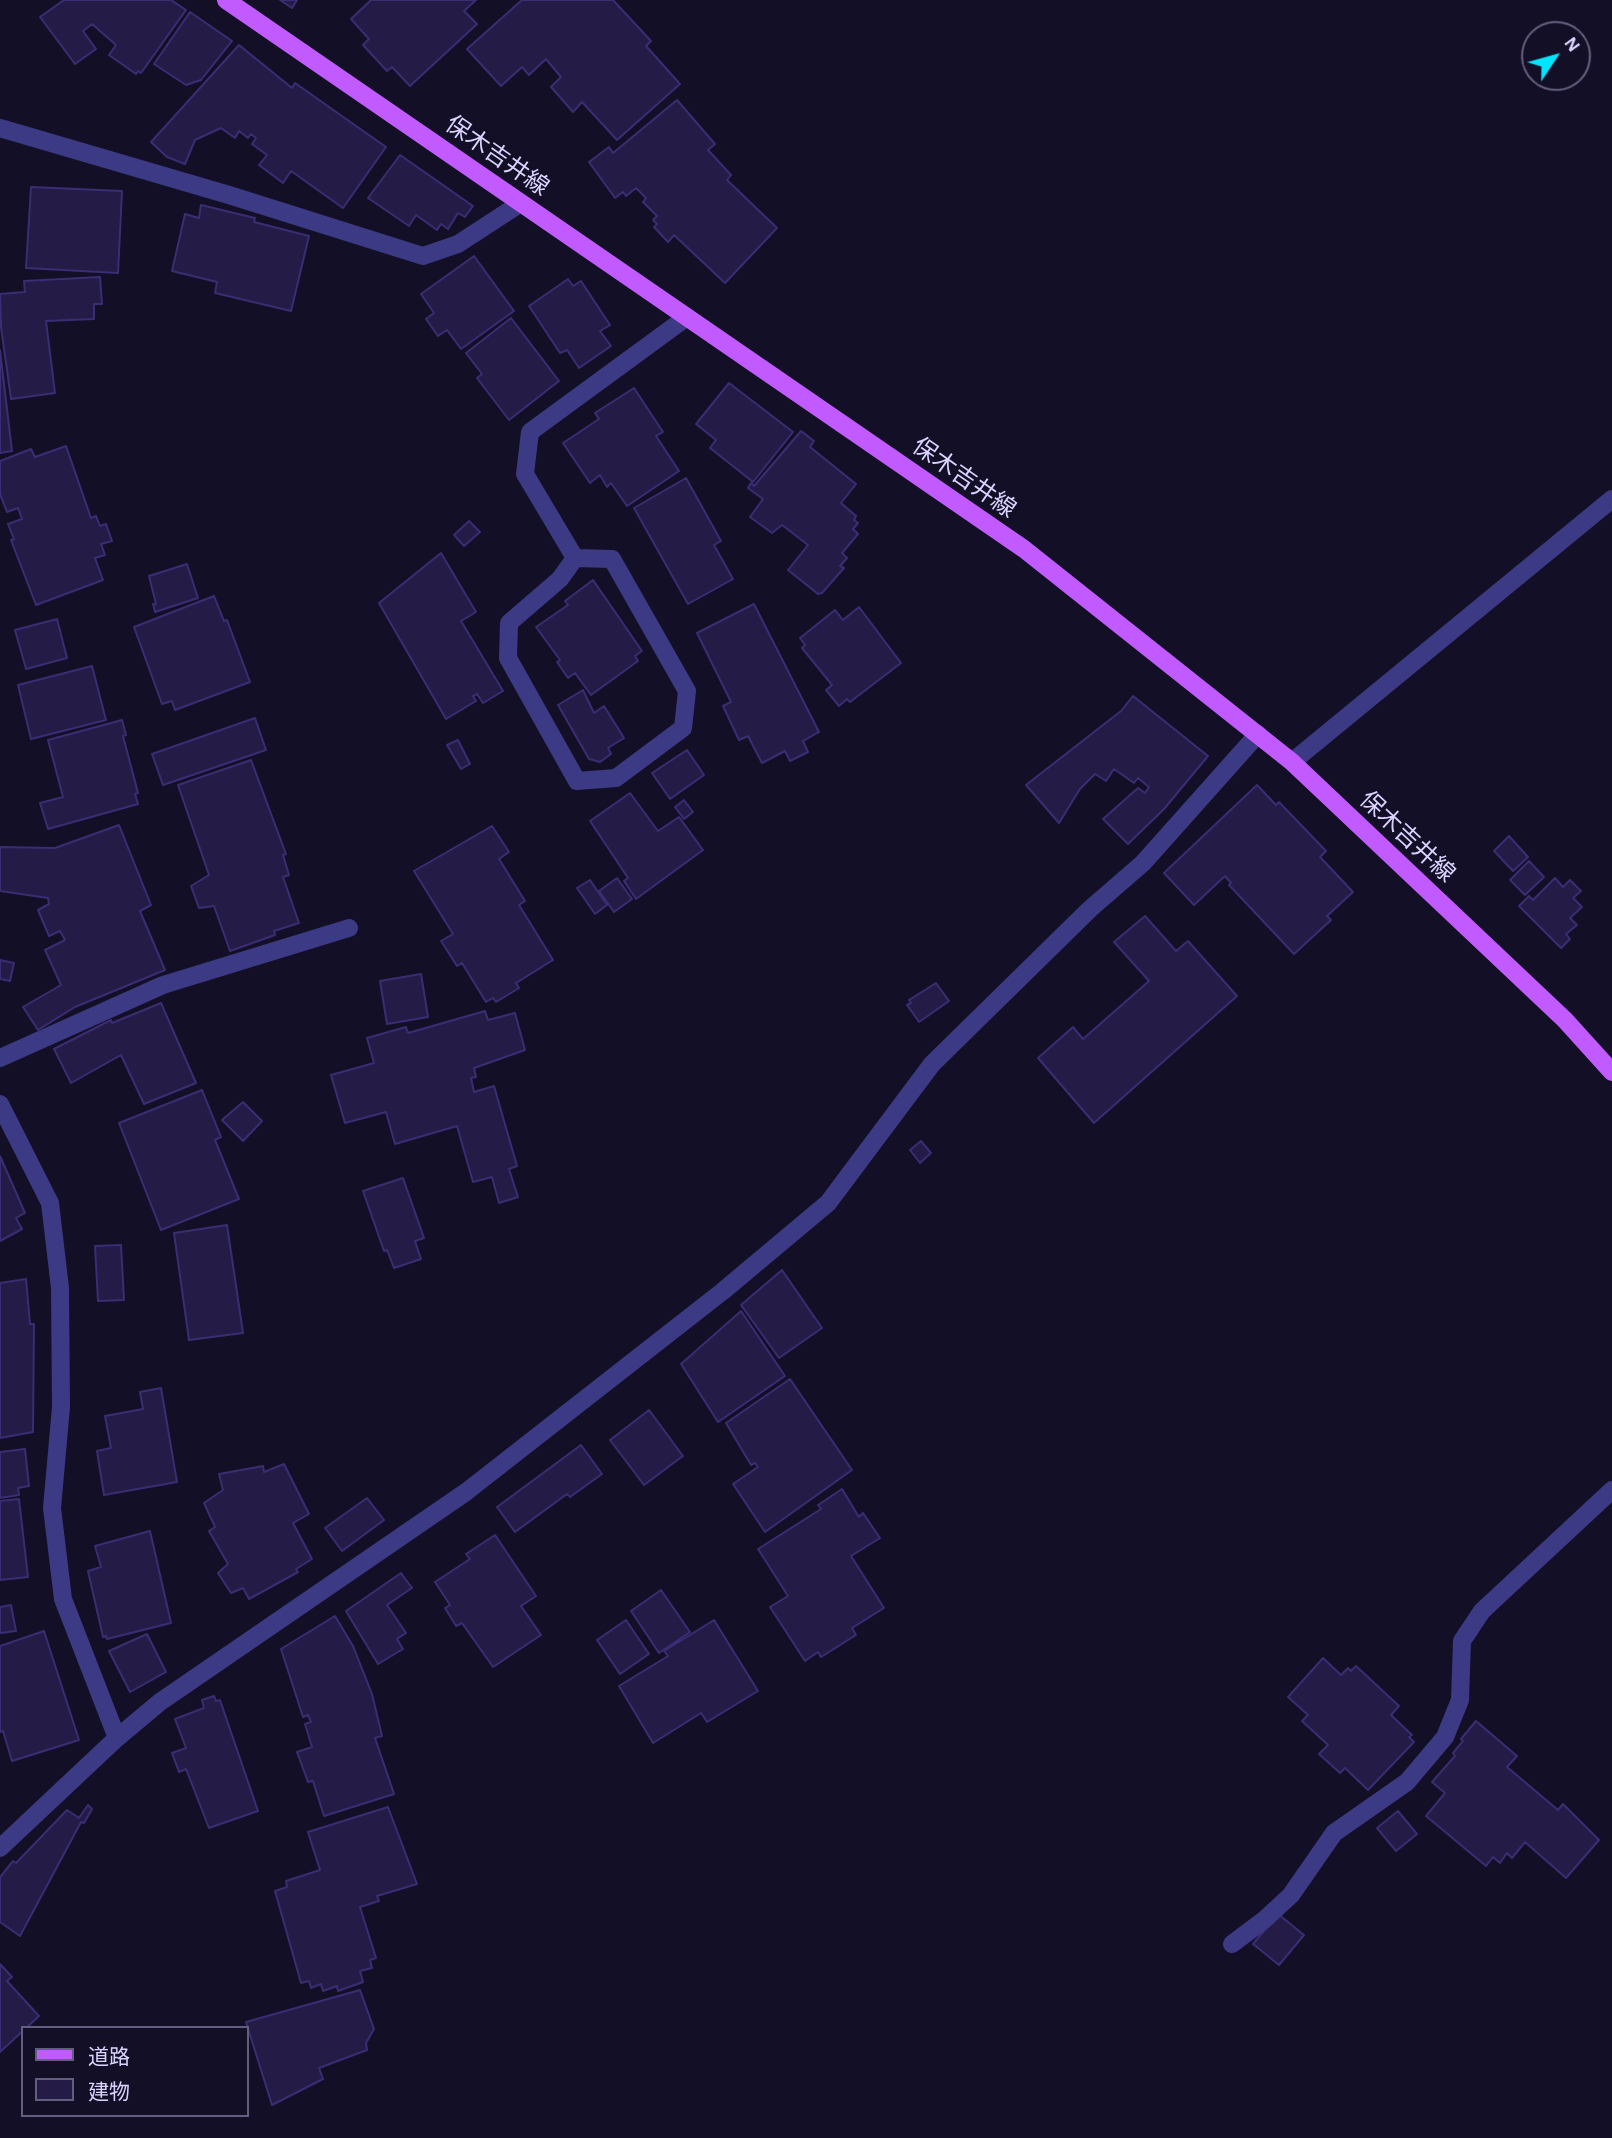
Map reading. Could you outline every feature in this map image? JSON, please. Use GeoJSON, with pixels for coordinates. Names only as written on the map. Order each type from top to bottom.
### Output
{"type":"FeatureCollection","features":[{"type":"Feature","properties":{"kind":"main road","name":"保木吉井線"},"geometry":{"type":"LineString","coordinates":[[226,0],[1024,549],[1292,762],[1565,1020],[1612,1072]]}},
{"type":"Feature","properties":{"kind":"street"},"geometry":{"type":"LineString","coordinates":[[0,128],[229,195],[423,256],[458,244],[521,203]]}},
{"type":"Feature","properties":{"kind":"street"},"geometry":{"type":"LineString","coordinates":[[575,558],[525,474],[530,432],[687,317]]}},
{"type":"Feature","properties":{"kind":"street"},"geometry":{"type":"LineString","coordinates":[[1292,762],[1612,499]]}},
{"type":"Feature","properties":{"kind":"street"},"geometry":{"type":"LineString","coordinates":[[575,558],[612,559],[687,691],[683,728],[616,778],[578,781],[508,658],[509,623],[560,579],[575,558]]}},
{"type":"Feature","properties":{"kind":"street"},"geometry":{"type":"LineString","coordinates":[[0,1848],[117,1738],[160,1702],[466,1493],[723,1291],[828,1203],[932,1064],[1090,909],[1143,863],[1258,734]]}},
{"type":"Feature","properties":{"kind":"street"},"geometry":{"type":"LineString","coordinates":[[0,1058],[163,985],[349,928]]}},
{"type":"Feature","properties":{"kind":"street"},"geometry":{"type":"LineString","coordinates":[[0,1104],[50,1203],[60,1288],[61,1407],[52,1508],[63,1599],[117,1738]]}},
{"type":"Feature","properties":{"kind":"street"},"geometry":{"type":"LineString","coordinates":[[1232,1944],[1291,1895],[1334,1833],[1407,1782],[1445,1737],[1460,1700],[1462,1641],[1482,1611],[1612,1490]]}},
{"type":"Feature","properties":{"kind":"building"},"geometry":{"type":"Polygon","coordinates":[[[64,0],[171,0],[186,10],[141,73],[138,71],[136,74],[109,55],[116,45],[92,24],[83,31],[96,49],[75,64],[40,17],[64,0]]]}},
{"type":"Feature","properties":{"kind":"building"},"geometry":{"type":"Polygon","coordinates":[[[280,0],[297,0],[292,8],[280,0]]]}},
{"type":"Feature","properties":{"kind":"building"},"geometry":{"type":"Polygon","coordinates":[[[371,0],[476,0],[464,11],[477,24],[410,86],[392,67],[387,71],[363,45],[369,39],[351,19],[371,0]]]}},
{"type":"Feature","properties":{"kind":"building"},"geometry":{"type":"Polygon","coordinates":[[[522,0],[613,0],[651,41],[646,46],[680,84],[617,140],[582,102],[573,112],[551,87],[561,77],[546,59],[529,75],[522,67],[501,86],[467,49],[522,0]]]}},
{"type":"Feature","properties":{"kind":"building"},"geometry":{"type":"Polygon","coordinates":[[[190,12],[232,41],[201,80],[186,85],[154,64],[190,12]]]}},
{"type":"Feature","properties":{"kind":"building"},"geometry":{"type":"Polygon","coordinates":[[[239,45],[292,88],[295,83],[386,147],[343,208],[291,171],[283,183],[259,165],[267,155],[252,144],[256,138],[251,134],[248,138],[239,131],[235,138],[221,128],[195,140],[185,164],[167,157],[151,142],[239,45]]]}},
{"type":"Feature","properties":{"kind":"building"},"geometry":{"type":"Polygon","coordinates":[[[677,100],[715,144],[708,150],[731,175],[727,180],[777,228],[725,283],[674,235],[668,242],[654,227],[657,224],[653,220],[657,216],[643,202],[646,198],[636,188],[626,196],[623,192],[615,198],[589,162],[609,147],[613,153],[677,100]]]}},
{"type":"Feature","properties":{"kind":"building"},"geometry":{"type":"Polygon","coordinates":[[[400,155],[473,206],[465,217],[458,213],[448,229],[441,224],[437,230],[416,215],[409,226],[368,198],[400,155]]]}},
{"type":"Feature","properties":{"kind":"building"},"geometry":{"type":"Polygon","coordinates":[[[31,187],[122,191],[118,273],[26,268],[31,187]]]}},
{"type":"Feature","properties":{"kind":"building"},"geometry":{"type":"Polygon","coordinates":[[[201,205],[255,218],[254,222],[309,236],[291,311],[215,293],[217,282],[172,271],[185,214],[199,218],[201,205]]]}},
{"type":"Feature","properties":{"kind":"building"},"geometry":{"type":"Polygon","coordinates":[[[474,256],[514,311],[461,349],[447,330],[438,336],[426,319],[434,313],[421,294],[474,256]]]}},
{"type":"Feature","properties":{"kind":"building"},"geometry":{"type":"Polygon","coordinates":[[[100,277],[102,304],[94,304],[94,319],[46,321],[55,393],[11,399],[1,327],[0,294],[25,292],[24,281],[100,277]]]}},
{"type":"Feature","properties":{"kind":"building"},"geometry":{"type":"Polygon","coordinates":[[[568,279],[573,286],[581,281],[610,325],[600,331],[611,346],[579,368],[567,350],[560,353],[529,306],[568,279]]]}},
{"type":"Feature","properties":{"kind":"building"},"geometry":{"type":"Polygon","coordinates":[[[511,318],[559,381],[509,420],[477,378],[482,374],[466,353],[511,318]]]}},
{"type":"Feature","properties":{"kind":"building"},"geometry":{"type":"Polygon","coordinates":[[[0,350],[12,451],[0,453],[0,350]]]}},
{"type":"Feature","properties":{"kind":"building"},"geometry":{"type":"Polygon","coordinates":[[[729,383],[793,432],[753,482],[710,448],[716,440],[696,424],[729,383]]]}},
{"type":"Feature","properties":{"kind":"building"},"geometry":{"type":"Polygon","coordinates":[[[634,388],[663,432],[656,436],[679,471],[627,506],[611,483],[607,487],[600,475],[590,483],[563,443],[599,419],[595,413],[634,388]]]}},
{"type":"Feature","properties":{"kind":"building"},"geometry":{"type":"Polygon","coordinates":[[[801,431],[814,441],[810,447],[856,484],[841,503],[856,516],[854,520],[858,523],[853,529],[858,534],[842,553],[847,558],[840,566],[844,568],[822,593],[818,594],[788,570],[808,545],[782,525],[772,533],[750,517],[763,499],[748,488],[751,483],[754,486],[801,431]]]}},
{"type":"Feature","properties":{"kind":"building"},"geometry":{"type":"Polygon","coordinates":[[[66,446],[91,518],[96,516],[100,526],[106,524],[112,541],[101,544],[105,555],[95,558],[103,580],[36,605],[11,540],[14,539],[8,524],[22,519],[18,508],[7,512],[0,494],[0,461],[31,449],[35,457],[66,446]]]}},
{"type":"Feature","properties":{"kind":"building"},"geometry":{"type":"Polygon","coordinates":[[[686,478],[721,541],[714,545],[733,579],[688,604],[634,508],[686,478]]]}},
{"type":"Feature","properties":{"kind":"building"},"geometry":{"type":"Polygon","coordinates":[[[469,521],[480,532],[464,546],[454,535],[469,521]]]}},
{"type":"Feature","properties":{"kind":"building"},"geometry":{"type":"Polygon","coordinates":[[[441,553],[476,612],[461,621],[503,691],[483,703],[477,694],[473,696],[476,701],[446,719],[379,603],[441,553]]]}},
{"type":"Feature","properties":{"kind":"building"},"geometry":{"type":"Polygon","coordinates":[[[187,564],[198,598],[155,612],[153,604],[156,604],[149,576],[187,564]]]}},
{"type":"Feature","properties":{"kind":"building"},"geometry":{"type":"Polygon","coordinates":[[[593,580],[642,651],[635,656],[638,661],[591,695],[575,673],[568,678],[557,662],[560,660],[536,627],[568,605],[565,601],[593,580]]]}},
{"type":"Feature","properties":{"kind":"building"},"geometry":{"type":"Polygon","coordinates":[[[214,596],[224,621],[227,620],[250,682],[175,710],[172,701],[162,704],[134,627],[214,596]]]}},
{"type":"Feature","properties":{"kind":"building"},"geometry":{"type":"Polygon","coordinates":[[[754,604],[819,732],[803,741],[808,752],[790,761],[785,751],[762,763],[748,736],[739,740],[723,706],[731,702],[697,633],[754,604]]]}},
{"type":"Feature","properties":{"kind":"building"},"geometry":{"type":"Polygon","coordinates":[[[859,607],[901,663],[850,702],[847,699],[839,706],[826,690],[832,685],[802,648],[805,645],[800,638],[835,610],[843,620],[859,607]]]}},
{"type":"Feature","properties":{"kind":"building"},"geometry":{"type":"Polygon","coordinates":[[[57,619],[67,658],[26,669],[15,630],[57,619]]]}},
{"type":"Feature","properties":{"kind":"building"},"geometry":{"type":"Polygon","coordinates":[[[92,666],[106,720],[31,739],[18,685],[92,666]]]}},
{"type":"Feature","properties":{"kind":"building"},"geometry":{"type":"Polygon","coordinates":[[[583,690],[594,713],[604,706],[624,738],[608,748],[611,754],[600,762],[589,759],[558,705],[583,690]]]}},
{"type":"Feature","properties":{"kind":"building"},"geometry":{"type":"Polygon","coordinates":[[[1133,696],[1208,756],[1164,809],[1128,844],[1103,819],[1138,788],[1145,793],[1149,787],[1138,778],[1134,783],[1114,769],[1106,781],[1095,774],[1080,789],[1059,823],[1026,785],[1121,711],[1133,696]]]}},
{"type":"Feature","properties":{"kind":"building"},"geometry":{"type":"Polygon","coordinates":[[[255,718],[266,750],[163,785],[152,754],[255,718]]]}},
{"type":"Feature","properties":{"kind":"building"},"geometry":{"type":"Polygon","coordinates":[[[122,720],[138,804],[48,829],[40,803],[63,797],[48,740],[122,720]]]}},
{"type":"Feature","properties":{"kind":"building"},"geometry":{"type":"Polygon","coordinates":[[[458,740],[470,764],[461,769],[447,745],[458,740]]]}},
{"type":"Feature","properties":{"kind":"building"},"geometry":{"type":"Polygon","coordinates":[[[687,750],[704,775],[670,799],[652,773],[687,750]]]}},
{"type":"Feature","properties":{"kind":"building"},"geometry":{"type":"Polygon","coordinates":[[[251,760],[286,854],[283,855],[289,875],[283,877],[299,923],[230,951],[214,906],[199,908],[191,886],[209,875],[178,785],[251,760]]]}},
{"type":"Feature","properties":{"kind":"building"},"geometry":{"type":"Polygon","coordinates":[[[1257,785],[1276,805],[1279,802],[1326,851],[1320,857],[1353,892],[1327,916],[1331,920],[1294,954],[1229,885],[1231,883],[1225,876],[1194,905],[1164,873],[1257,785]]]}},
{"type":"Feature","properties":{"kind":"building"},"geometry":{"type":"Polygon","coordinates":[[[630,793],[658,831],[679,817],[703,850],[636,899],[624,881],[628,878],[590,821],[630,793]]]}},
{"type":"Feature","properties":{"kind":"building"},"geometry":{"type":"Polygon","coordinates":[[[684,800],[693,812],[684,819],[675,807],[684,800]]]}},
{"type":"Feature","properties":{"kind":"building"},"geometry":{"type":"Polygon","coordinates":[[[119,825],[151,905],[140,911],[165,970],[75,1007],[38,1030],[23,1007],[61,985],[45,950],[65,940],[60,931],[49,936],[38,910],[49,904],[48,898],[0,891],[0,847],[55,848],[119,825]]]}},
{"type":"Feature","properties":{"kind":"building"},"geometry":{"type":"Polygon","coordinates":[[[492,826],[509,852],[499,859],[525,901],[519,905],[553,960],[516,983],[519,988],[496,1002],[493,998],[486,1002],[462,963],[457,966],[441,941],[453,934],[414,871],[492,826]]]}},
{"type":"Feature","properties":{"kind":"building"},"geometry":{"type":"Polygon","coordinates":[[[1509,836],[1528,857],[1513,871],[1494,851],[1509,836]]]}},
{"type":"Feature","properties":{"kind":"building"},"geometry":{"type":"Polygon","coordinates":[[[1529,861],[1544,877],[1525,895],[1510,880],[1529,861]]]}},
{"type":"Feature","properties":{"kind":"building"},"geometry":{"type":"Polygon","coordinates":[[[617,878],[632,899],[614,912],[599,891],[617,878]]]}},
{"type":"Feature","properties":{"kind":"building"},"geometry":{"type":"Polygon","coordinates":[[[1555,878],[1563,887],[1570,880],[1581,891],[1573,898],[1582,907],[1570,918],[1577,925],[1566,934],[1570,939],[1561,948],[1519,906],[1529,896],[1533,900],[1555,878]]]}},
{"type":"Feature","properties":{"kind":"building"},"geometry":{"type":"Polygon","coordinates":[[[590,880],[607,905],[595,914],[577,888],[590,880]]]}},
{"type":"Feature","properties":{"kind":"building"},"geometry":{"type":"Polygon","coordinates":[[[1145,916],[1176,951],[1188,941],[1237,996],[1094,1123],[1038,1058],[1073,1027],[1083,1039],[1149,981],[1114,942],[1145,916]]]}},
{"type":"Feature","properties":{"kind":"building"},"geometry":{"type":"Polygon","coordinates":[[[0,960],[14,963],[10,981],[0,979],[0,960]]]}},
{"type":"Feature","properties":{"kind":"building"},"geometry":{"type":"Polygon","coordinates":[[[421,974],[428,1017],[387,1024],[380,981],[421,974]]]}},
{"type":"Feature","properties":{"kind":"building"},"geometry":{"type":"Polygon","coordinates":[[[936,983],[949,1001],[919,1022],[907,1005],[911,1003],[909,1000],[936,983]]]}},
{"type":"Feature","properties":{"kind":"building"},"geometry":{"type":"Polygon","coordinates":[[[161,1003],[196,1083],[144,1104],[121,1055],[71,1083],[54,1049],[111,1020],[112,1023],[161,1003]]]}},
{"type":"Feature","properties":{"kind":"building"},"geometry":{"type":"Polygon","coordinates":[[[485,1011],[488,1020],[515,1013],[525,1050],[474,1068],[476,1077],[471,1078],[474,1092],[494,1086],[517,1166],[509,1169],[518,1197],[499,1203],[492,1177],[473,1182],[457,1126],[395,1144],[386,1112],[345,1123],[331,1075],[374,1063],[367,1038],[406,1027],[408,1033],[485,1011]]]}},
{"type":"Feature","properties":{"kind":"building"},"geometry":{"type":"Polygon","coordinates":[[[202,1090],[221,1137],[215,1140],[239,1199],[161,1230],[119,1123],[202,1090]]]}},
{"type":"Feature","properties":{"kind":"building"},"geometry":{"type":"Polygon","coordinates":[[[243,1102],[262,1121],[243,1141],[222,1120],[243,1102]]]}},
{"type":"Feature","properties":{"kind":"building"},"geometry":{"type":"Polygon","coordinates":[[[921,1141],[931,1153],[920,1163],[910,1150],[921,1141]]]}},
{"type":"Feature","properties":{"kind":"building"},"geometry":{"type":"Polygon","coordinates":[[[0,1156],[25,1213],[16,1218],[22,1229],[0,1241],[0,1156]]]}},
{"type":"Feature","properties":{"kind":"building"},"geometry":{"type":"Polygon","coordinates":[[[403,1178],[424,1238],[415,1241],[421,1259],[394,1268],[387,1250],[384,1251],[363,1191],[403,1178]]]}},
{"type":"Feature","properties":{"kind":"building"},"geometry":{"type":"Polygon","coordinates":[[[227,1225],[243,1333],[189,1340],[174,1233],[227,1225]]]}},
{"type":"Feature","properties":{"kind":"building"},"geometry":{"type":"Polygon","coordinates":[[[121,1245],[124,1300],[98,1301],[95,1246],[121,1245]]]}},
{"type":"Feature","properties":{"kind":"building"},"geometry":{"type":"Polygon","coordinates":[[[782,1270],[822,1328],[779,1358],[741,1305],[782,1270]]]}},
{"type":"Feature","properties":{"kind":"building"},"geometry":{"type":"Polygon","coordinates":[[[26,1279],[30,1324],[34,1324],[33,1432],[0,1438],[0,1283],[26,1279]]]}},
{"type":"Feature","properties":{"kind":"building"},"geometry":{"type":"Polygon","coordinates":[[[741,1311],[785,1376],[718,1422],[681,1364],[741,1311]]]}},
{"type":"Feature","properties":{"kind":"building"},"geometry":{"type":"Polygon","coordinates":[[[790,1379],[852,1470],[765,1532],[733,1484],[758,1467],[755,1463],[751,1465],[726,1423],[790,1379]]]}},
{"type":"Feature","properties":{"kind":"building"},"geometry":{"type":"Polygon","coordinates":[[[161,1388],[177,1482],[104,1495],[97,1451],[111,1448],[105,1416],[143,1409],[140,1392],[161,1388]]]}},
{"type":"Feature","properties":{"kind":"building"},"geometry":{"type":"Polygon","coordinates":[[[649,1410],[683,1456],[644,1485],[610,1440],[649,1410]]]}},
{"type":"Feature","properties":{"kind":"building"},"geometry":{"type":"Polygon","coordinates":[[[581,1445],[602,1474],[570,1497],[567,1494],[515,1532],[497,1507],[581,1445]]]}},
{"type":"Feature","properties":{"kind":"building"},"geometry":{"type":"Polygon","coordinates":[[[25,1449],[29,1486],[18,1488],[19,1495],[0,1498],[0,1452],[25,1449]]]}},
{"type":"Feature","properties":{"kind":"building"},"geometry":{"type":"Polygon","coordinates":[[[284,1464],[309,1514],[293,1523],[312,1559],[296,1569],[298,1572],[249,1599],[243,1588],[231,1593],[218,1573],[228,1564],[209,1531],[215,1527],[204,1503],[223,1490],[219,1474],[263,1466],[264,1472],[284,1464]]]}},
{"type":"Feature","properties":{"kind":"building"},"geometry":{"type":"Polygon","coordinates":[[[842,1489],[859,1517],[863,1513],[880,1538],[851,1556],[884,1608],[852,1628],[856,1635],[821,1657],[818,1652],[805,1661],[770,1607],[788,1596],[758,1549],[821,1509],[818,1505],[842,1489]]]}},
{"type":"Feature","properties":{"kind":"building"},"geometry":{"type":"Polygon","coordinates":[[[367,1498],[384,1520],[342,1551],[325,1528],[367,1498]]]}},
{"type":"Feature","properties":{"kind":"building"},"geometry":{"type":"Polygon","coordinates":[[[19,1499],[28,1577],[0,1580],[0,1501],[19,1499]]]}},
{"type":"Feature","properties":{"kind":"building"},"geometry":{"type":"Polygon","coordinates":[[[150,1531],[171,1623],[107,1639],[106,1636],[103,1637],[88,1571],[101,1567],[95,1546],[150,1531]]]}},
{"type":"Feature","properties":{"kind":"building"},"geometry":{"type":"Polygon","coordinates":[[[495,1535],[536,1596],[521,1606],[541,1635],[493,1667],[462,1623],[456,1626],[445,1608],[450,1605],[435,1582],[470,1559],[466,1554],[495,1535]]]}},
{"type":"Feature","properties":{"kind":"building"},"geometry":{"type":"Polygon","coordinates":[[[401,1573],[412,1588],[387,1605],[406,1633],[397,1639],[403,1649],[378,1664],[346,1611],[401,1573]]]}},
{"type":"Feature","properties":{"kind":"building"},"geometry":{"type":"Polygon","coordinates":[[[661,1590],[690,1632],[659,1653],[631,1611],[661,1590]]]}},
{"type":"Feature","properties":{"kind":"building"},"geometry":{"type":"Polygon","coordinates":[[[11,1605],[16,1631],[0,1633],[0,1607],[11,1605]]]}},
{"type":"Feature","properties":{"kind":"building"},"geometry":{"type":"Polygon","coordinates":[[[335,1616],[353,1646],[372,1694],[382,1736],[375,1738],[394,1794],[324,1816],[313,1781],[308,1782],[297,1752],[312,1747],[305,1724],[311,1722],[308,1715],[303,1717],[281,1649],[335,1616]]]}},
{"type":"Feature","properties":{"kind":"building"},"geometry":{"type":"Polygon","coordinates":[[[626,1620],[649,1654],[620,1674],[597,1640],[626,1620]]]}},
{"type":"Feature","properties":{"kind":"building"},"geometry":{"type":"Polygon","coordinates":[[[714,1620],[758,1691],[707,1722],[701,1713],[653,1743],[619,1686],[668,1656],[664,1651],[714,1620]]]}},
{"type":"Feature","properties":{"kind":"building"},"geometry":{"type":"Polygon","coordinates":[[[44,1631],[79,1740],[12,1761],[3,1731],[0,1732],[0,1646],[44,1631]]]}},
{"type":"Feature","properties":{"kind":"building"},"geometry":{"type":"Polygon","coordinates":[[[147,1634],[166,1672],[130,1692],[109,1651],[147,1634]]]}},
{"type":"Feature","properties":{"kind":"building"},"geometry":{"type":"Polygon","coordinates":[[[1323,1658],[1341,1675],[1348,1668],[1351,1671],[1356,1666],[1399,1706],[1391,1715],[1412,1735],[1409,1737],[1414,1742],[1368,1790],[1345,1768],[1340,1773],[1319,1754],[1328,1745],[1302,1721],[1308,1715],[1288,1697],[1323,1658]]]}},
{"type":"Feature","properties":{"kind":"building"},"geometry":{"type":"Polygon","coordinates":[[[214,1696],[216,1701],[220,1700],[258,1811],[209,1828],[186,1769],[179,1772],[172,1753],[186,1748],[175,1719],[204,1708],[202,1700],[214,1696]]]}},
{"type":"Feature","properties":{"kind":"building"},"geometry":{"type":"Polygon","coordinates":[[[1476,1721],[1517,1756],[1507,1767],[1558,1810],[1563,1804],[1599,1840],[1566,1878],[1525,1842],[1512,1858],[1507,1853],[1500,1863],[1493,1857],[1486,1866],[1426,1816],[1445,1793],[1432,1782],[1455,1756],[1453,1753],[1463,1741],[1461,1739],[1476,1721]]]}},
{"type":"Feature","properties":{"kind":"building"},"geometry":{"type":"Polygon","coordinates":[[[88,1805],[92,1809],[84,1823],[81,1822],[20,1936],[0,1922],[0,1877],[13,1861],[16,1863],[67,1810],[79,1818],[88,1805]]]}},
{"type":"Feature","properties":{"kind":"building"},"geometry":{"type":"Polygon","coordinates":[[[388,1807],[417,1884],[377,1896],[379,1901],[360,1907],[376,1958],[370,1960],[372,1968],[360,1971],[363,1982],[338,1991],[337,1986],[323,1991],[321,1984],[311,1988],[309,1981],[301,1983],[275,1891],[287,1887],[286,1881],[320,1870],[308,1832],[388,1807]]]}},
{"type":"Feature","properties":{"kind":"building"},"geometry":{"type":"Polygon","coordinates":[[[1398,1811],[1417,1834],[1396,1851],[1377,1828],[1398,1811]]]}},
{"type":"Feature","properties":{"kind":"building"},"geometry":{"type":"Polygon","coordinates":[[[1278,1914],[1304,1935],[1279,1965],[1253,1944],[1278,1914]]]}},
{"type":"Feature","properties":{"kind":"building"},"geometry":{"type":"Polygon","coordinates":[[[0,1964],[12,1977],[7,1981],[39,2016],[28,2026],[21,2026],[21,2033],[0,2052],[0,1964]]]}},
{"type":"Feature","properties":{"kind":"building"},"geometry":{"type":"Polygon","coordinates":[[[360,1990],[374,2029],[366,2043],[367,2050],[319,2068],[323,2079],[272,2105],[246,2022],[360,1990]]]}}]}
